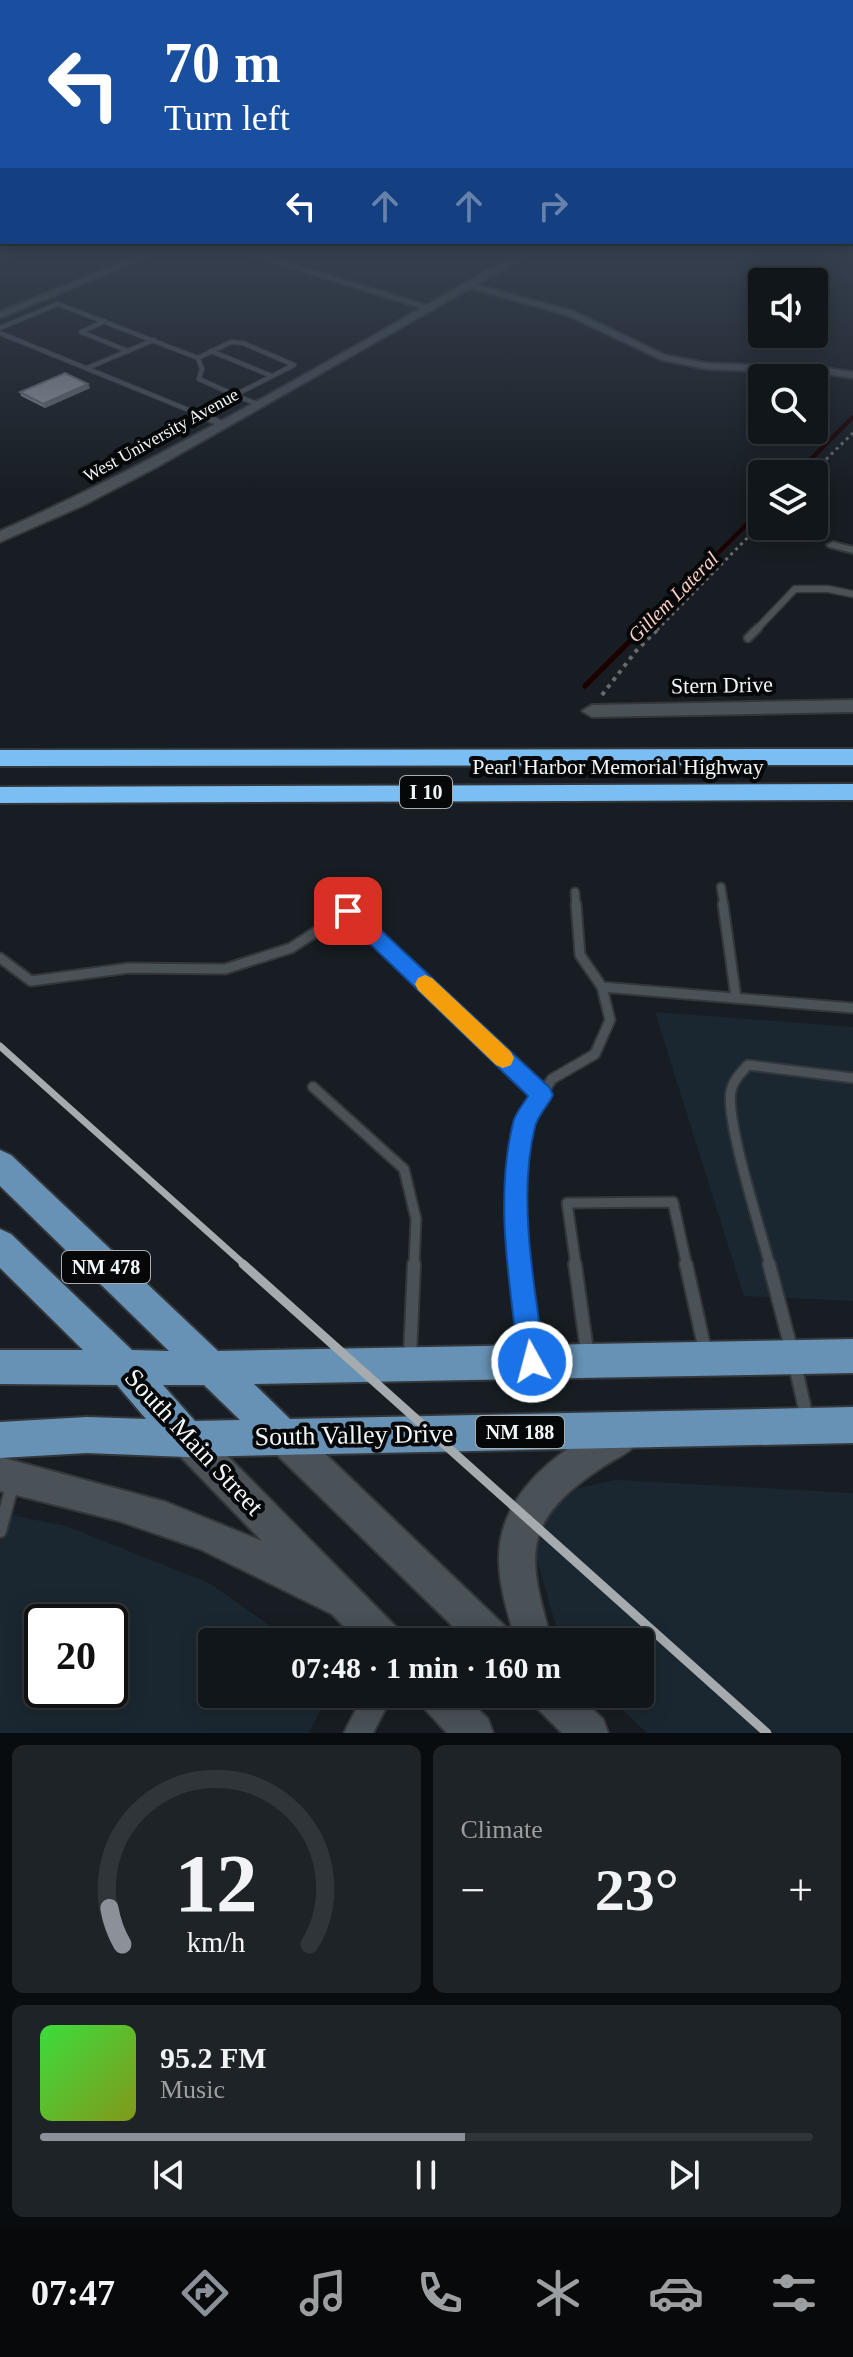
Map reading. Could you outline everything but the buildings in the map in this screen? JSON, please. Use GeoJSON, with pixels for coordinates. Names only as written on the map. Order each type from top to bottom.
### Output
{"type":"FeatureCollection","features":[{"type":"Feature","properties":{"kind":"highway","name":"Pearl Harbor Memorial Highway"},"geometry":{"type":"LineString","coordinates":[[0,758],[853,757]]}},
{"type":"Feature","properties":{"kind":"highway","name":"Pearl Harbor Memorial Highway"},"geometry":{"type":"LineString","coordinates":[[0,795],[853,792]]}},
{"type":"Feature","properties":{"kind":"main road","name":"NM 478"},"geometry":{"type":"LineString","coordinates":[[0,1165],[281,1435]]}},
{"type":"Feature","properties":{"kind":"main road","name":"South Main Street"},"geometry":{"type":"LineString","coordinates":[[0,1245],[123,1366],[187,1439]]}},
{"type":"Feature","properties":{"kind":"main road"},"geometry":{"type":"LineString","coordinates":[[0,1367],[212,1368],[853,1356]]}},
{"type":"Feature","properties":{"kind":"main road","name":"South Valley Drive"},"geometry":{"type":"LineString","coordinates":[[0,1440],[87,1435],[187,1439],[853,1425]]}},
{"type":"Feature","properties":{"kind":"street","name":"West University Avenue"},"geometry":{"type":"LineString","coordinates":[[0,535],[77,503],[381,334]]}},
{"type":"Feature","properties":{"kind":"street"},"geometry":{"type":"LineString","coordinates":[[614,334],[662,357],[706,366],[853,375]]}},
{"type":"Feature","properties":{"kind":"street"},"geometry":{"type":"LineString","coordinates":[[833,545],[853,550]]}},
{"type":"Feature","properties":{"kind":"street","name":"Stern Drive"},"geometry":{"type":"LineString","coordinates":[[592,711],[853,706]]}},
{"type":"Feature","properties":{"kind":"street"},"geometry":{"type":"LineString","coordinates":[[530,1628],[517,1582],[515,1555],[525,1514],[537,1496],[572,1465],[634,1429]]}},
{"type":"Feature","properties":{"kind":"street","name":"NM 478"},"geometry":{"type":"LineString","coordinates":[[281,1435],[481,1628]]}},
{"type":"Feature","properties":{"kind":"street","name":"South Main Street"},"geometry":{"type":"LineString","coordinates":[[187,1439],[371,1628]]}},
{"type":"Feature","properties":{"kind":"street"},"geometry":{"type":"LineString","coordinates":[[7,1476],[119,1504],[188,1527],[249,1552],[345,1601]]}},
{"type":"Feature","properties":{"kind":"street"},"geometry":{"type":"LineString","coordinates":[[358,1733],[371,1708]]}},
{"type":"Feature","properties":{"kind":"street"},"geometry":{"type":"LineString","coordinates":[[450,1708],[474,1733]]}},
{"type":"Feature","properties":{"kind":"street"},"geometry":{"type":"LineString","coordinates":[[563,1708],[589,1733]]}},
{"type":"Feature","properties":{"kind":"lane"},"geometry":{"type":"LineString","coordinates":[[7,334],[222,424]]}},
{"type":"Feature","properties":{"kind":"lane"},"geometry":{"type":"LineString","coordinates":[[86,334],[128,351]]}},
{"type":"Feature","properties":{"kind":"lane"},"geometry":{"type":"LineString","coordinates":[[139,334],[198,358],[202,369],[199,379],[257,404]]}},
{"type":"Feature","properties":{"kind":"lane"},"geometry":{"type":"LineString","coordinates":[[87,368],[155,340]]}},
{"type":"Feature","properties":{"kind":"lane"},"geometry":{"type":"LineString","coordinates":[[198,358],[231,342],[243,343],[294,365],[199,413]]}},
{"type":"Feature","properties":{"kind":"lane"},"geometry":{"type":"LineString","coordinates":[[211,351],[272,376]]}},
{"type":"Feature","properties":{"kind":"lane"},"geometry":{"type":"LineString","coordinates":[[748,638],[795,589],[828,589],[853,594]]}},
{"type":"Feature","properties":{"kind":"lane"},"geometry":{"type":"LineString","coordinates":[[721,887],[736,998]]}},
{"type":"Feature","properties":{"kind":"lane"},"geometry":{"type":"LineString","coordinates":[[532,1362],[518,1254],[518,1176],[524,1121],[552,1079],[595,1054],[610,1020],[602,987],[580,955],[575,892]]}},
{"type":"Feature","properties":{"kind":"lane"},"geometry":{"type":"LineString","coordinates":[[0,958],[31,981],[129,968],[225,969],[291,948],[348,911],[542,1095]]}},
{"type":"Feature","properties":{"kind":"lane"},"geometry":{"type":"LineString","coordinates":[[602,987],[853,1008]]}},
{"type":"Feature","properties":{"kind":"lane"},"geometry":{"type":"LineString","coordinates":[[809,1426],[736,1137],[729,1096],[734,1079],[748,1065],[853,1078]]}},
{"type":"Feature","properties":{"kind":"lane"},"geometry":{"type":"LineString","coordinates":[[313,1087],[404,1169],[416,1219],[409,1364]]}},
{"type":"Feature","properties":{"kind":"lane"},"geometry":{"type":"LineString","coordinates":[[588,1361],[567,1203],[673,1202],[706,1359]]}},
{"type":"Feature","properties":{"kind":"lane"},"geometry":{"type":"LineString","coordinates":[[0,1531],[7,1476]]}},
{"type":"Feature","properties":{"kind":"path"},"geometry":{"type":"LineString","coordinates":[[825,460],[853,433]]}},
{"type":"Feature","properties":{"kind":"path"},"geometry":{"type":"LineString","coordinates":[[592,711],[636,651],[748,537]]}},
{"type":"Feature","properties":{"kind":"shaded area"},"geometry":{"type":"Polygon","coordinates":[[[655,1012],[853,1027],[853,1301],[744,1296],[655,1012]]]}},
{"type":"Feature","properties":{"kind":"shaded area"},"geometry":{"type":"Polygon","coordinates":[[[616,1480],[853,1493],[853,1733],[647,1733],[620,1708],[654,1708],[654,1628],[559,1628],[535,1552],[554,1508],[578,1488],[616,1480]]]}},
{"type":"Feature","properties":{"kind":"shaded area"},"geometry":{"type":"Polygon","coordinates":[[[0,1513],[66,1526],[209,1583],[273,1628],[198,1628],[198,1708],[322,1708],[309,1733],[0,1733],[0,1513]]]}},
{"type":"Feature","properties":{"kind":"waterway","name":"Gillem Lateral"},"geometry":{"type":"LineString","coordinates":[[810,460],[853,417]]}},
{"type":"Feature","properties":{"kind":"waterway","name":"Gillem Lateral"},"geometry":{"type":"LineString","coordinates":[[585,686],[748,523]]}},
{"type":"Feature","properties":{"kind":"railway"},"geometry":{"type":"LineString","coordinates":[[0,1046],[246,1266]]}},
{"type":"Feature","properties":{"kind":"railway"},"geometry":{"type":"LineString","coordinates":[[243,1264],[767,1733]]}},
{"type":"Feature","properties":{"kind":"slow traffic"},"geometry":{"type":"LineString","coordinates":[[425,984],[503,1058]]}},
{"type":"Feature","properties":{"kind":"route"},"geometry":{"type":"LineString","coordinates":[[348,911],[542,1095],[524,1121],[518,1176],[518,1254],[532,1362]]}}]}
